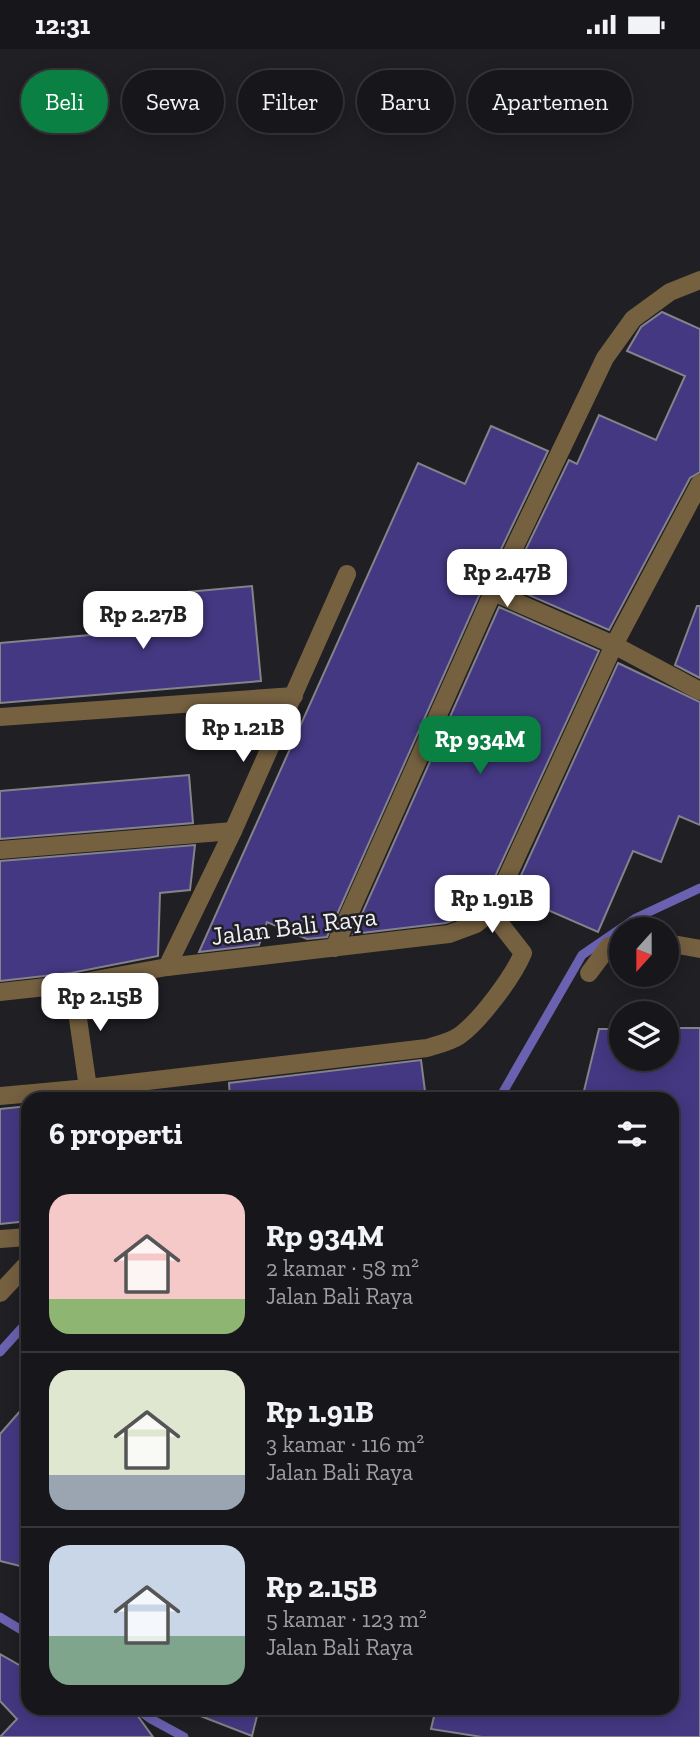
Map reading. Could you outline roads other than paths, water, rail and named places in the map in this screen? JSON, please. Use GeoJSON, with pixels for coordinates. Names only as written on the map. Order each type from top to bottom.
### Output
{"type":"FeatureCollection","features":[{"type":"Feature","properties":{"kind":"street"},"geometry":{"type":"LineString","coordinates":[[334,948],[493,592],[605,358],[633,319],[670,292],[700,280]]}},
{"type":"Feature","properties":{"kind":"street"},"geometry":{"type":"LineString","coordinates":[[44,1092],[428,1048],[458,1037],[493,1000],[517,968],[523,953],[491,912],[614,645],[700,483]]}},
{"type":"Feature","properties":{"kind":"street"},"geometry":{"type":"LineString","coordinates":[[167,967],[233,831],[347,574]]}},
{"type":"Feature","properties":{"kind":"street"},"geometry":{"type":"LineString","coordinates":[[493,592],[614,645],[700,691]]}},
{"type":"Feature","properties":{"kind":"street"},"geometry":{"type":"LineString","coordinates":[[0,717],[294,696]]}},
{"type":"Feature","properties":{"kind":"street"},"geometry":{"type":"LineString","coordinates":[[0,850],[233,831]]}},
{"type":"Feature","properties":{"kind":"street","name":"Jalan Bali Raya"},"geometry":{"type":"LineString","coordinates":[[0,992],[73,984],[167,967],[449,934],[475,925],[491,912]]}},
{"type":"Feature","properties":{"kind":"street"},"geometry":{"type":"LineString","coordinates":[[679,945],[700,949]]}},
{"type":"Feature","properties":{"kind":"street"},"geometry":{"type":"LineString","coordinates":[[589,973],[609,946]]}},
{"type":"Feature","properties":{"kind":"street"},"geometry":{"type":"LineString","coordinates":[[73,984],[88,1088]]}},
{"type":"Feature","properties":{"kind":"street"},"geometry":{"type":"LineString","coordinates":[[0,1096],[21,1094]]}},
{"type":"Feature","properties":{"kind":"street"},"geometry":{"type":"LineString","coordinates":[[0,1239],[21,1238]]}},
{"type":"Feature","properties":{"kind":"street"},"geometry":{"type":"LineString","coordinates":[[0,1293],[21,1270]]}},
{"type":"Feature","properties":{"kind":"waterway"},"geometry":{"type":"LineString","coordinates":[[503,1092],[582,955],[636,918],[700,888]]}},
{"type":"Feature","properties":{"kind":"waterway"},"geometry":{"type":"LineString","coordinates":[[0,1352],[21,1329]]}},
{"type":"Feature","properties":{"kind":"waterway"},"geometry":{"type":"LineString","coordinates":[[0,1617],[21,1630]]}},
{"type":"Feature","properties":{"kind":"waterway"},"geometry":{"type":"LineString","coordinates":[[146,1715],[184,1737]]}}]}
